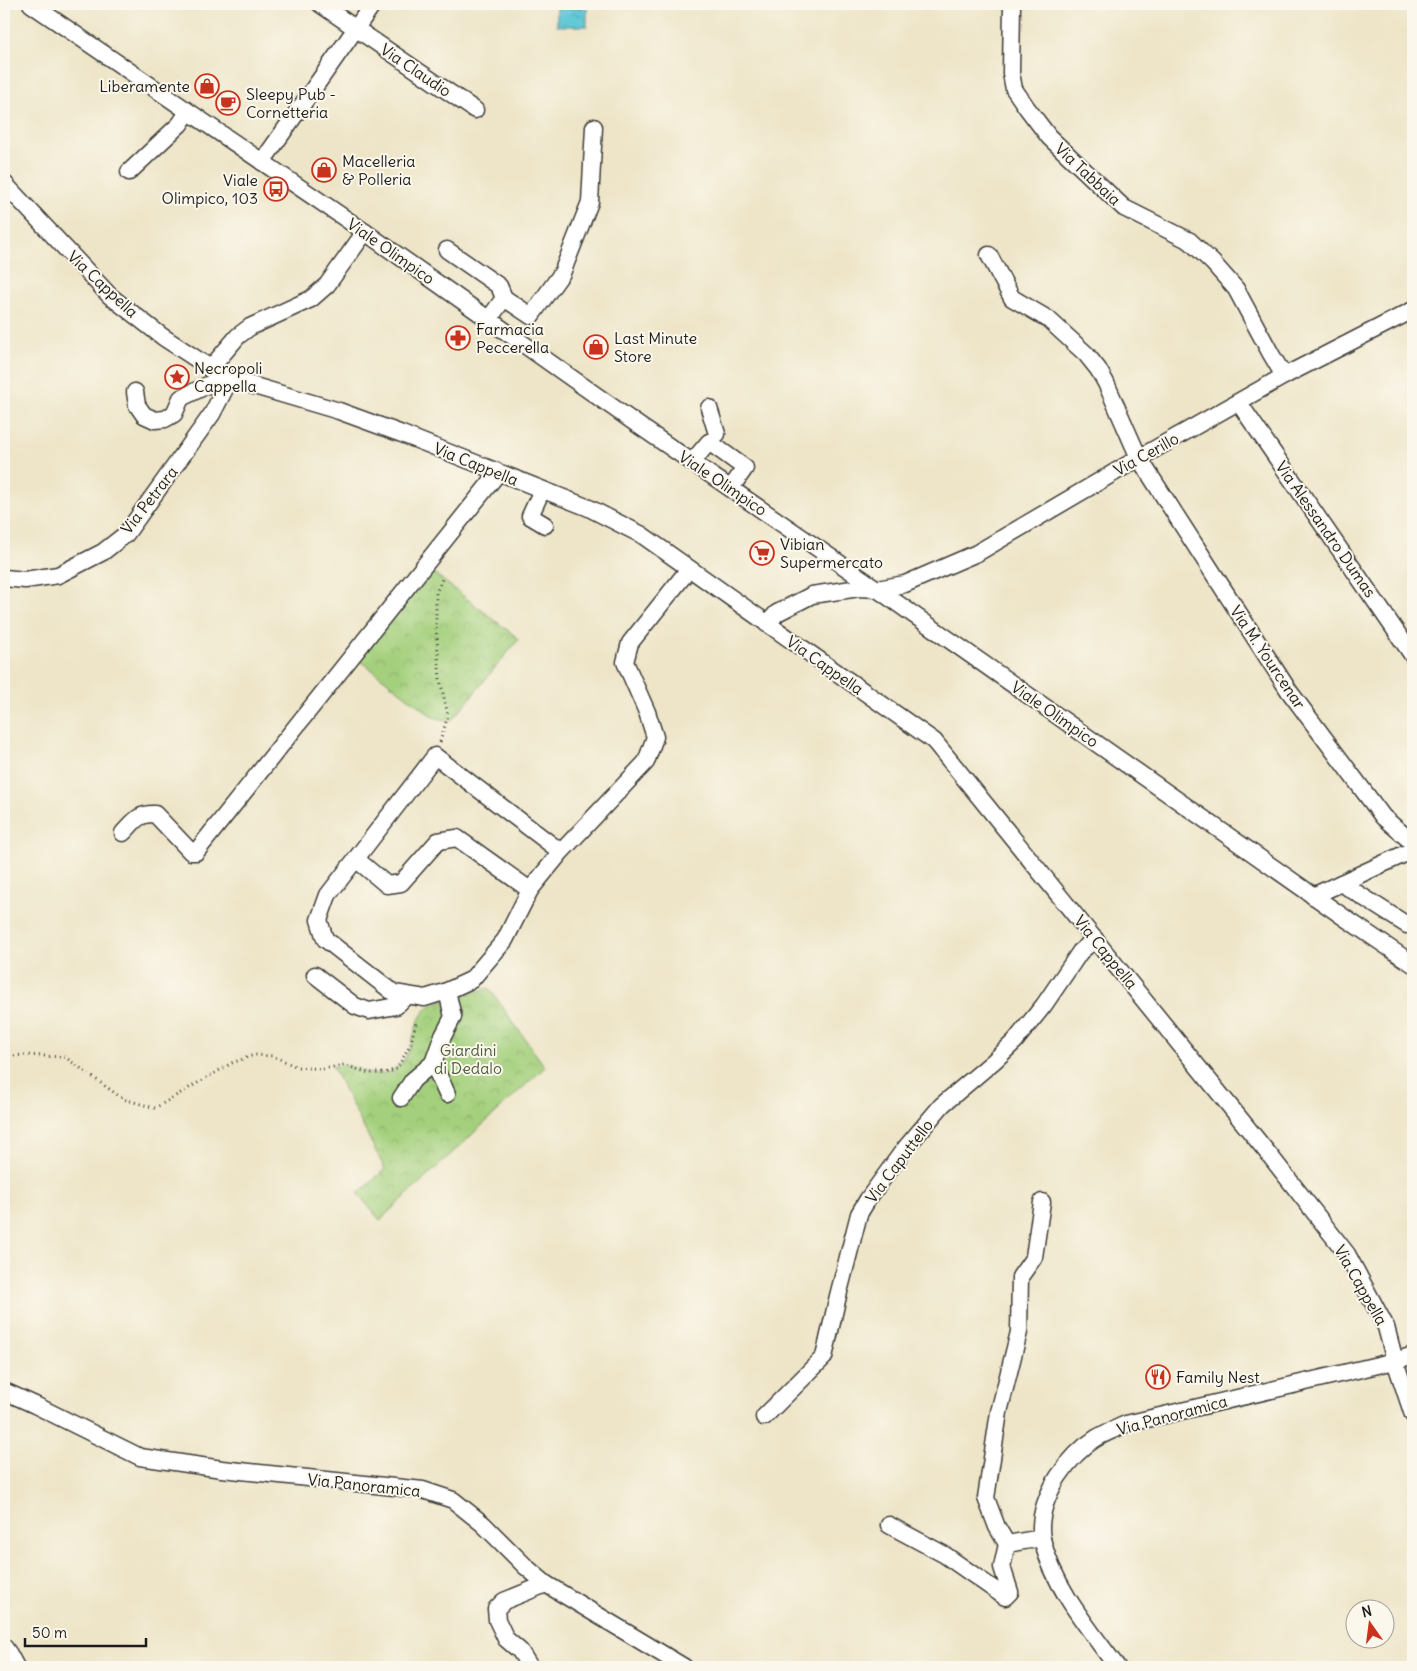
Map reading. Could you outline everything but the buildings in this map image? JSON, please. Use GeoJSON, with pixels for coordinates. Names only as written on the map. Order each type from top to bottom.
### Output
{"type":"FeatureCollection","features":[{"type":"Feature","properties":{"kind":"street","name":"Viale Olimpico"},"geometry":{"type":"LineString","coordinates":[[31,4],[365,232],[1313,896],[1413,964]]}},
{"type":"Feature","properties":{"kind":"street","name":"Via Claudio"},"geometry":{"type":"LineString","coordinates":[[320,4],[475,110]]}},
{"type":"Feature","properties":{"kind":"street"},"geometry":{"type":"LineString","coordinates":[[262,162],[373,4]]}},
{"type":"Feature","properties":{"kind":"street","name":"Via Tabbaia"},"geometry":{"type":"LineString","coordinates":[[1012,4],[1012,72],[1014,89],[1027,108],[1049,137],[1124,208],[1190,241],[1213,264],[1236,289],[1284,376]]}},
{"type":"Feature","properties":{"kind":"street"},"geometry":{"type":"LineString","coordinates":[[129,172],[180,124],[188,112]]}},
{"type":"Feature","properties":{"kind":"street"},"geometry":{"type":"LineString","coordinates":[[447,250],[499,286],[504,298],[531,316],[562,274],[590,202],[594,127]]}},
{"type":"Feature","properties":{"kind":"street","name":"Via Cappella"},"geometry":{"type":"LineString","coordinates":[[4,183],[110,296],[163,337],[221,375],[339,411],[402,434],[588,508],[642,535],[934,741],[1096,939],[1347,1254],[1386,1327],[1413,1415]]}},
{"type":"Feature","properties":{"kind":"street"},"geometry":{"type":"LineString","coordinates":[[135,392],[137,405],[144,415],[155,420],[165,419],[174,414],[181,398],[221,375],[238,336],[250,327],[311,299],[327,285],[365,232]]}},
{"type":"Feature","properties":{"kind":"street","name":"Via M. Yourcenar"},"geometry":{"type":"LineString","coordinates":[[989,255],[1012,298],[1048,320],[1086,354],[1098,369],[1139,458],[1289,691],[1383,817],[1413,843]]}},
{"type":"Feature","properties":{"kind":"street"},"geometry":{"type":"LineString","coordinates":[[490,319],[504,298]]}},
{"type":"Feature","properties":{"kind":"street","name":"Via Cerillo"},"geometry":{"type":"LineString","coordinates":[[767,624],[777,613],[812,595],[859,588],[877,589],[905,584],[977,553],[1284,376],[1413,310]]}},
{"type":"Feature","properties":{"kind":"street","name":"Via Petrara"},"geometry":{"type":"LineString","coordinates":[[4,578],[25,580],[58,575],[103,552],[126,534],[212,414],[221,375]]}},
{"type":"Feature","properties":{"kind":"street","name":"Via Alessandro Dumas"},"geometry":{"type":"LineString","coordinates":[[1239,403],[1413,656]]}},
{"type":"Feature","properties":{"kind":"street"},"geometry":{"type":"LineString","coordinates":[[709,408],[718,433],[744,468],[731,488]]}},
{"type":"Feature","properties":{"kind":"street"},"geometry":{"type":"LineString","coordinates":[[692,462],[718,433]]}},
{"type":"Feature","properties":{"kind":"street"},"geometry":{"type":"LineString","coordinates":[[123,834],[140,816],[155,814],[191,852],[196,852],[498,473]]}},
{"type":"Feature","properties":{"kind":"street"},"geometry":{"type":"LineString","coordinates":[[542,490],[530,516],[545,525]]}},
{"type":"Feature","properties":{"kind":"street"},"geometry":{"type":"LineString","coordinates":[[561,852],[435,756],[328,895],[319,920],[325,939],[394,992],[406,996],[425,998],[448,991],[471,980],[505,940],[530,890],[561,852],[646,762],[655,737],[647,712],[625,662],[630,644],[689,569]]}},
{"type":"Feature","properties":{"kind":"street"},"geometry":{"type":"LineString","coordinates":[[356,859],[387,885],[401,883],[438,841],[457,838],[530,890]]}},
{"type":"Feature","properties":{"kind":"street"},"geometry":{"type":"LineString","coordinates":[[1313,896],[1413,850]]}},
{"type":"Feature","properties":{"kind":"street"},"geometry":{"type":"LineString","coordinates":[[1341,883],[1407,925]]}},
{"type":"Feature","properties":{"kind":"street","name":"Via Caputtello"},"geometry":{"type":"LineString","coordinates":[[764,1417],[824,1357],[859,1214],[868,1199],[942,1105],[1015,1041],[1044,1006],[1080,952],[1096,939]]}},
{"type":"Feature","properties":{"kind":"street"},"geometry":{"type":"LineString","coordinates":[[315,976],[354,1006],[369,1011],[396,1006],[406,996]]}},
{"type":"Feature","properties":{"kind":"street"},"geometry":{"type":"LineString","coordinates":[[402,1098],[412,1080],[433,1063],[442,1038],[453,1017],[448,991]]}},
{"type":"Feature","properties":{"kind":"street"},"geometry":{"type":"LineString","coordinates":[[433,1063],[447,1094]]}},
{"type":"Feature","properties":{"kind":"street"},"geometry":{"type":"LineString","coordinates":[[889,1525],[945,1555],[1005,1597],[1010,1592],[1002,1567],[1007,1544],[997,1527],[986,1498],[999,1412],[1019,1332],[1020,1276],[1034,1257],[1042,1202]]}},
{"type":"Feature","properties":{"kind":"street","name":"Via Panoramica"},"geometry":{"type":"LineString","coordinates":[[1117,1667],[1071,1604],[1053,1568],[1042,1538],[1042,1517],[1048,1492],[1069,1461],[1094,1440],[1126,1424],[1395,1361],[1413,1355]]}},
{"type":"Feature","properties":{"kind":"street","name":"Via Panoramica"},"geometry":{"type":"LineString","coordinates":[[4,1391],[140,1457],[222,1469],[423,1490],[452,1500],[483,1524],[546,1584],[684,1667]]}},
{"type":"Feature","properties":{"kind":"street"},"geometry":{"type":"LineString","coordinates":[[1007,1544],[1042,1538]]}},
{"type":"Feature","properties":{"kind":"street"},"geometry":{"type":"LineString","coordinates":[[530,1667],[520,1651],[506,1639],[496,1620],[496,1609],[504,1601],[546,1584]]}},
{"type":"Feature","properties":{"kind":"street"},"geometry":{"type":"LineString","coordinates":[[4,1647],[16,1667]]}},
{"type":"Feature","properties":{"kind":"path"},"geometry":{"type":"LineString","coordinates":[[435,756],[448,714],[440,680],[436,627],[436,593],[442,579]]}},
{"type":"Feature","properties":{"kind":"path"},"geometry":{"type":"LineString","coordinates":[[4,1057],[23,1055],[65,1057],[123,1099],[155,1108],[232,1063],[254,1055],[273,1056],[297,1067],[322,1069],[344,1065],[370,1073],[385,1073],[397,1069],[410,1046],[416,1023]]}},
{"type":"Feature","properties":{"kind":"green space"},"geometry":{"type":"Polygon","coordinates":[[[427,568],[519,639],[451,721],[433,717],[353,655],[427,568]]]}},
{"type":"Feature","properties":{"kind":"green space","name":"Giardini di Dedalo"},"geometry":{"type":"Polygon","coordinates":[[[489,988],[545,1067],[380,1220],[358,1194],[385,1169],[332,1066],[348,1066],[375,1074],[385,1073],[396,1068],[408,1052],[418,1023],[430,1006],[449,998],[489,988]]]}},
{"type":"Feature","properties":{"kind":"water"},"geometry":{"type":"Polygon","coordinates":[[[557,8],[587,8],[587,26],[557,26],[557,8]]]}},
{"type":"Feature","properties":{"kind":"place","name":"Liberamente"},"geometry":{"type":"Point","coordinates":[207,86]}},
{"type":"Feature","properties":{"kind":"place","name":"Sleepy Pub - Cornetteria"},"geometry":{"type":"Point","coordinates":[228,103]}},
{"type":"Feature","properties":{"kind":"place","name":"Macelleria & Polleria"},"geometry":{"type":"Point","coordinates":[324,170]}},
{"type":"Feature","properties":{"kind":"place","name":"Viale Olimpico, 103"},"geometry":{"type":"Point","coordinates":[276,189]}},
{"type":"Feature","properties":{"kind":"place","name":"Farmacia Peccerella"},"geometry":{"type":"Point","coordinates":[458,338]}},
{"type":"Feature","properties":{"kind":"place","name":"Last Minute Store"},"geometry":{"type":"Point","coordinates":[596,347]}},
{"type":"Feature","properties":{"kind":"place","name":"Necropoli Cappella"},"geometry":{"type":"Point","coordinates":[177,377]}},
{"type":"Feature","properties":{"kind":"place","name":"Vibian Supermercato"},"geometry":{"type":"Point","coordinates":[762,553]}},
{"type":"Feature","properties":{"kind":"place","name":"Family Nest"},"geometry":{"type":"Point","coordinates":[1158,1377]}}]}
